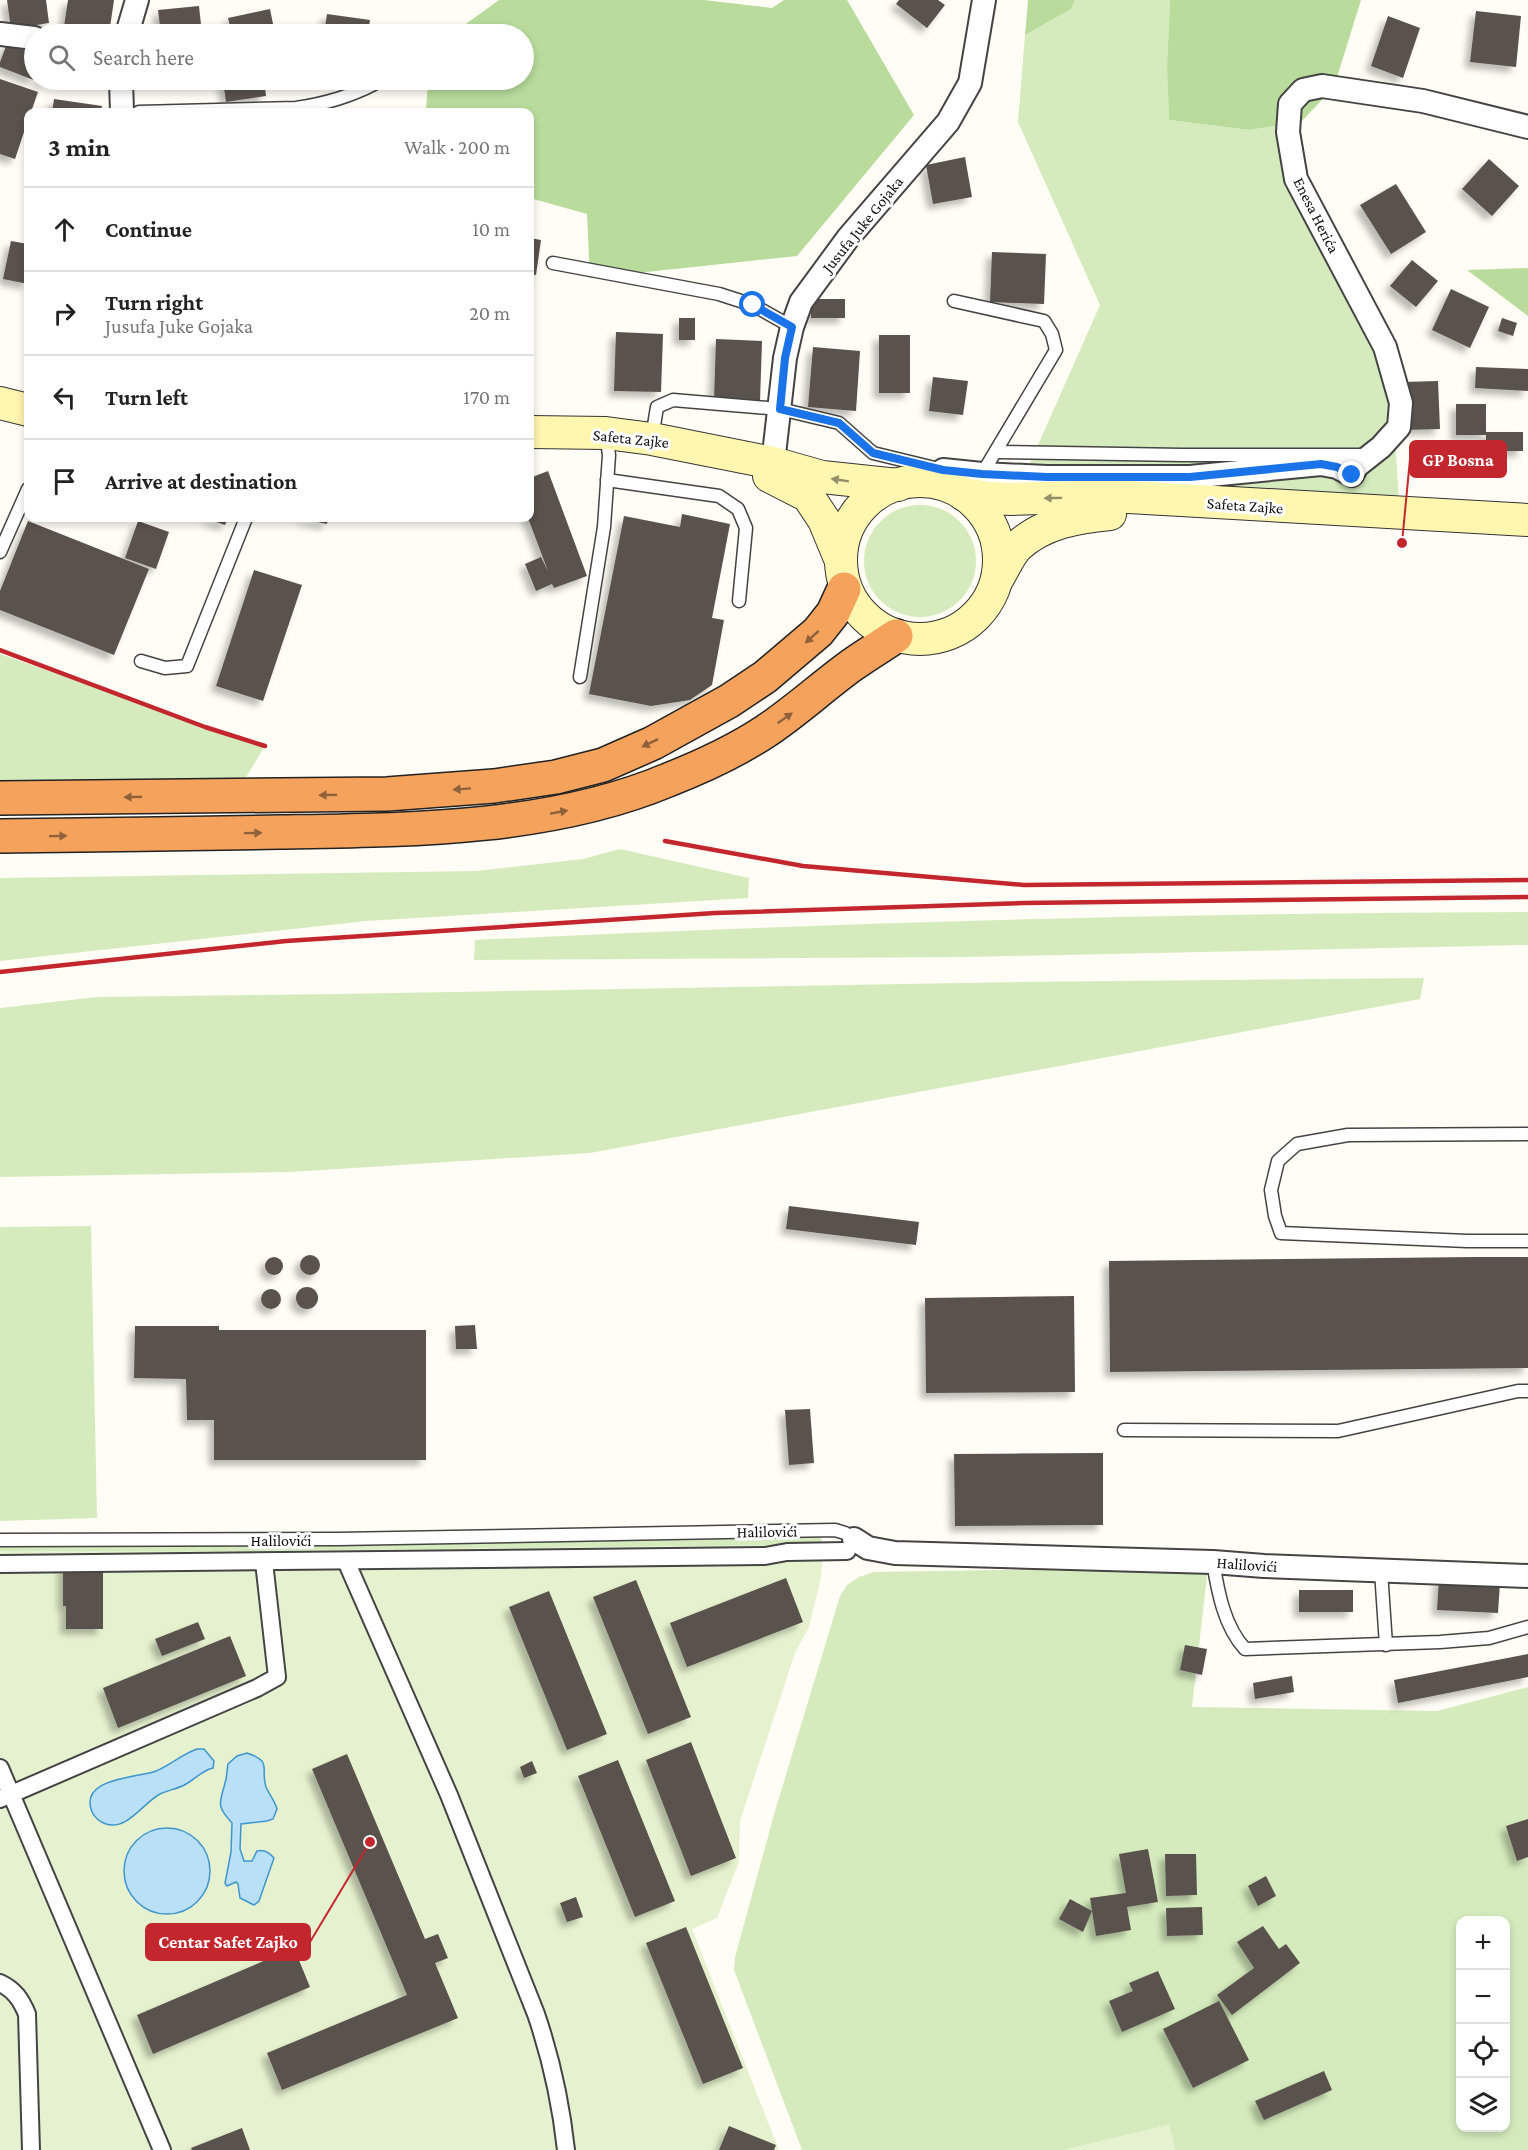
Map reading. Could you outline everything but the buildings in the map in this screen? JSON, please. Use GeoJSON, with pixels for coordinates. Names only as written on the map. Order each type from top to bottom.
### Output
{"type":"FeatureCollection","features":[{"type":"Feature","properties":{"kind":"highway"},"geometry":{"type":"LineString","coordinates":[[0,798],[387,794],[495,786],[556,777],[603,765],[653,742],[729,701],[765,677],[818,632],[833,613],[843,575]]}},
{"type":"Feature","properties":{"kind":"highway"},"geometry":{"type":"LineString","coordinates":[[0,836],[387,831],[501,821],[593,807],[670,780],[736,749],[765,732],[852,665],[896,636]]}},
{"type":"Feature","properties":{"kind":"main road"},"geometry":{"type":"LineString","coordinates":[[0,403],[24,409]]}},
{"type":"Feature","properties":{"kind":"main road","name":"Safeta Zajke"},"geometry":{"type":"LineString","coordinates":[[534,432],[606,433],[652,439],[773,462],[822,477],[898,485]]}},
{"type":"Feature","properties":{"kind":"main road","name":"Safeta Zajke"},"geometry":{"type":"LineString","coordinates":[[731,455],[808,496],[824,520],[843,575],[860,611],[876,626],[896,636],[922,639],[948,635],[970,622],[988,602],[998,578],[1017,547],[1042,530],[1073,518],[1113,514],[1528,535]]}},
{"type":"Feature","properties":{"kind":"main road","name":"Safeta Zajke"},"geometry":{"type":"LineString","coordinates":[[843,575],[843,544],[848,528],[868,501],[882,491],[898,485],[936,476],[942,485],[973,484],[1011,499],[1111,496],[1528,520]]}},
{"type":"Feature","properties":{"kind":"main road","name":"Safeta Zajke"},"geometry":{"type":"LineString","coordinates":[[973,484],[976,504],[994,530],[1000,562],[998,578]]}},
{"type":"Feature","properties":{"kind":"street"},"geometry":{"type":"LineString","coordinates":[[131,24],[138,0]]}},
{"type":"Feature","properties":{"kind":"street","name":"Jusufa Juke Gojaka"},"geometry":{"type":"LineString","coordinates":[[773,462],[785,358],[801,302],[848,238],[948,122],[970,83],[984,0]]}},
{"type":"Feature","properties":{"kind":"street"},"geometry":{"type":"LineString","coordinates":[[0,34],[24,38]]}},
{"type":"Feature","properties":{"kind":"street","name":"Enesa Herića"},"geometry":{"type":"LineString","coordinates":[[1352,475],[1356,466],[1399,427],[1401,403],[1385,346],[1296,178],[1288,132],[1290,104],[1303,90],[1322,86],[1423,101],[1528,127]]}},
{"type":"Feature","properties":{"kind":"street"},"geometry":{"type":"LineString","coordinates":[[121,90],[122,108]]}},
{"type":"Feature","properties":{"kind":"street"},"geometry":{"type":"LineString","coordinates":[[973,484],[1047,477],[1190,477],[1321,464],[1337,467],[1352,475],[1346,511]]}},
{"type":"Feature","properties":{"kind":"street"},"geometry":{"type":"LineString","coordinates":[[0,1564],[765,1556],[851,1545]]}},
{"type":"Feature","properties":{"kind":"street","name":"Halilovići"},"geometry":{"type":"LineString","coordinates":[[851,1545],[895,1553],[1213,1562],[1256,1566],[1528,1576]]}},
{"type":"Feature","properties":{"kind":"street"},"geometry":{"type":"LineString","coordinates":[[346,1561],[449,1795],[536,2014],[563,2117],[566,2150]]}},
{"type":"Feature","properties":{"kind":"street"},"geometry":{"type":"LineString","coordinates":[[5,1796],[257,1688],[277,1677],[264,1562]]}},
{"type":"Feature","properties":{"kind":"street"},"geometry":{"type":"LineString","coordinates":[[0,1768],[5,1796],[162,2150]]}},
{"type":"Feature","properties":{"kind":"street"},"geometry":{"type":"LineString","coordinates":[[0,1983],[20,1997],[27,2014],[31,2150]]}},
{"type":"Feature","properties":{"kind":"lane"},"geometry":{"type":"LineString","coordinates":[[296,108],[322,104],[362,90]]}},
{"type":"Feature","properties":{"kind":"lane"},"geometry":{"type":"LineString","coordinates":[[553,263],[719,294],[753,305],[792,327]]}},
{"type":"Feature","properties":{"kind":"lane"},"geometry":{"type":"LineString","coordinates":[[954,301],[1044,321],[1052,334],[1056,350],[997,452],[973,484]]}},
{"type":"Feature","properties":{"kind":"lane"},"geometry":{"type":"LineString","coordinates":[[652,439],[657,407],[673,400],[780,409],[839,423],[873,453],[936,476]]}},
{"type":"Feature","properties":{"kind":"lane"},"geometry":{"type":"LineString","coordinates":[[580,677],[604,526],[609,455],[606,433]]}},
{"type":"Feature","properties":{"kind":"lane"},"geometry":{"type":"LineString","coordinates":[[997,452],[1183,455],[1375,451]]}},
{"type":"Feature","properties":{"kind":"lane"},"geometry":{"type":"LineString","coordinates":[[607,480],[719,496],[738,509],[746,528],[739,601]]}},
{"type":"Feature","properties":{"kind":"lane"},"geometry":{"type":"LineString","coordinates":[[0,552],[24,498]]}},
{"type":"Feature","properties":{"kind":"lane"},"geometry":{"type":"LineString","coordinates":[[141,661],[165,668],[187,666],[244,522]]}},
{"type":"Feature","properties":{"kind":"lane"},"geometry":{"type":"LineString","coordinates":[[1528,1134],[1348,1135],[1297,1144],[1278,1161],[1271,1190],[1275,1216],[1281,1233],[1467,1241],[1528,1241]]}},
{"type":"Feature","properties":{"kind":"lane"},"geometry":{"type":"LineString","coordinates":[[1124,1430],[1338,1431],[1528,1390]]}},
{"type":"Feature","properties":{"kind":"lane","name":"Halilovići"},"geometry":{"type":"LineString","coordinates":[[0,1540],[327,1539],[835,1530],[845,1533],[851,1545]]}},
{"type":"Feature","properties":{"kind":"lane"},"geometry":{"type":"LineString","coordinates":[[1213,1562],[1217,1587],[1228,1621],[1234,1637],[1245,1649],[1386,1645],[1489,1638],[1528,1627]]}},
{"type":"Feature","properties":{"kind":"lane"},"geometry":{"type":"LineString","coordinates":[[1381,1570],[1386,1645]]}},
{"type":"Feature","properties":{"kind":"green space"},"geometry":{"type":"Polygon","coordinates":[[[499,0],[704,0],[772,8],[784,0],[847,0],[914,115],[797,256],[590,278],[587,214],[534,199],[534,108],[426,108],[427,90],[534,90],[534,24],[466,24],[499,0]]]}},
{"type":"Feature","properties":{"kind":"green space"},"geometry":{"type":"Polygon","coordinates":[[[1028,0],[1075,0],[1071,9],[1025,35],[1028,0]]]}},
{"type":"Feature","properties":{"kind":"green space"},"geometry":{"type":"Polygon","coordinates":[[[1075,0],[1170,0],[1167,67],[1169,120],[1249,130],[1301,122],[1299,185],[1389,347],[1399,500],[1018,490],[1100,305],[1018,122],[1025,35],[1071,9],[1075,0]]]}},
{"type":"Feature","properties":{"kind":"green space"},"geometry":{"type":"Polygon","coordinates":[[[1170,0],[1361,0],[1334,87],[1301,122],[1249,130],[1169,120],[1167,67],[1170,0]]]}},
{"type":"Feature","properties":{"kind":"green space"},"geometry":{"type":"Polygon","coordinates":[[[1528,268],[1528,316],[1467,270],[1528,268]]]}},
{"type":"Feature","properties":{"kind":"green space"},"geometry":{"type":"Polygon","coordinates":[[[920,505],[941,510],[959,522],[971,540],[976,561],[971,582],[959,600],[941,612],[920,617],[899,612],[881,600],[869,582],[864,561],[869,540],[881,522],[899,510],[920,505]]]}},
{"type":"Feature","properties":{"kind":"green space"},"geometry":{"type":"Polygon","coordinates":[[[0,654],[265,746],[237,792],[0,790],[0,654]]]}},
{"type":"Feature","properties":{"kind":"green space"},"geometry":{"type":"Polygon","coordinates":[[[620,849],[749,878],[748,898],[366,921],[0,961],[0,878],[477,871],[583,859],[620,849]]]}},
{"type":"Feature","properties":{"kind":"green space"},"geometry":{"type":"Polygon","coordinates":[[[1528,912],[1528,945],[965,957],[474,960],[475,940],[870,924],[1133,917],[1528,912]]]}},
{"type":"Feature","properties":{"kind":"green space"},"geometry":{"type":"Polygon","coordinates":[[[1424,978],[1420,999],[590,1153],[290,1172],[0,1177],[0,1008],[97,997],[1424,978]]]}},
{"type":"Feature","properties":{"kind":"green space"},"geometry":{"type":"Polygon","coordinates":[[[91,1226],[97,1518],[0,1521],[0,1227],[91,1226]]]}},
{"type":"Feature","properties":{"kind":"green space"},"geometry":{"type":"Polygon","coordinates":[[[814,1535],[821,1538],[823,1545],[253,1551],[0,1551],[0,1546],[348,1545],[814,1535]]]}},
{"type":"Feature","properties":{"kind":"green space"},"geometry":{"type":"Polygon","coordinates":[[[823,1545],[821,1577],[809,1627],[795,1653],[740,1821],[739,1862],[717,1918],[692,1929],[779,2150],[0,2150],[0,1551],[253,1551],[823,1545]]]}},
{"type":"Feature","properties":{"kind":"green space"},"geometry":{"type":"Polygon","coordinates":[[[1208,1567],[1192,1707],[1437,1711],[1528,1687],[1528,2150],[1175,2150],[1169,2125],[1064,2150],[802,2150],[734,1970],[735,1957],[775,1811],[840,1596],[847,1585],[859,1577],[874,1572],[1208,1567]]]}},
{"type":"Feature","properties":{"kind":"green space"},"geometry":{"type":"Polygon","coordinates":[[[1169,2125],[1175,2150],[1064,2150],[1169,2125]]]}},
{"type":"Feature","properties":{"kind":"water"},"geometry":{"type":"Polygon","coordinates":[[[197,1749],[204,1749],[214,1761],[213,1768],[183,1786],[160,1794],[121,1824],[106,1824],[93,1814],[90,1800],[94,1792],[102,1785],[156,1771],[197,1749]]]}},
{"type":"Feature","properties":{"kind":"water"},"geometry":{"type":"Polygon","coordinates":[[[247,1753],[263,1762],[266,1787],[277,1809],[273,1819],[241,1824],[240,1849],[244,1861],[252,1861],[257,1851],[260,1850],[274,1858],[259,1901],[254,1905],[240,1898],[236,1882],[227,1886],[225,1883],[231,1852],[232,1823],[223,1811],[220,1802],[228,1764],[237,1756],[247,1753]]]}},
{"type":"Feature","properties":{"kind":"water"},"geometry":{"type":"Polygon","coordinates":[[[167,1828],[191,1835],[203,1847],[210,1871],[203,1895],[191,1907],[167,1914],[143,1907],[131,1895],[124,1871],[131,1847],[143,1835],[167,1828]]]}},
{"type":"Feature","properties":{"kind":"railway"},"geometry":{"type":"LineString","coordinates":[[0,650],[205,727],[265,746]]}},
{"type":"Feature","properties":{"kind":"railway"},"geometry":{"type":"LineString","coordinates":[[665,841],[803,866],[1024,885],[1528,880]]}},
{"type":"Feature","properties":{"kind":"railway"},"geometry":{"type":"LineString","coordinates":[[0,972],[286,941],[715,913],[1024,903],[1528,897]]}},
{"type":"Feature","properties":{"kind":"place","name":"GP Bosna"},"geometry":{"type":"Point","coordinates":[1402,543]}},
{"type":"Feature","properties":{"kind":"place","name":"Centar Safet Zajko"},"geometry":{"type":"Point","coordinates":[370,1842]}},
{"type":"Feature","properties":{"kind":"route"},"geometry":{"type":"LineString","coordinates":[[753,305],[792,327],[785,358],[780,409],[839,423],[873,453],[943,470],[1047,477],[1190,477],[1321,464],[1337,467],[1352,475]]}}]}
